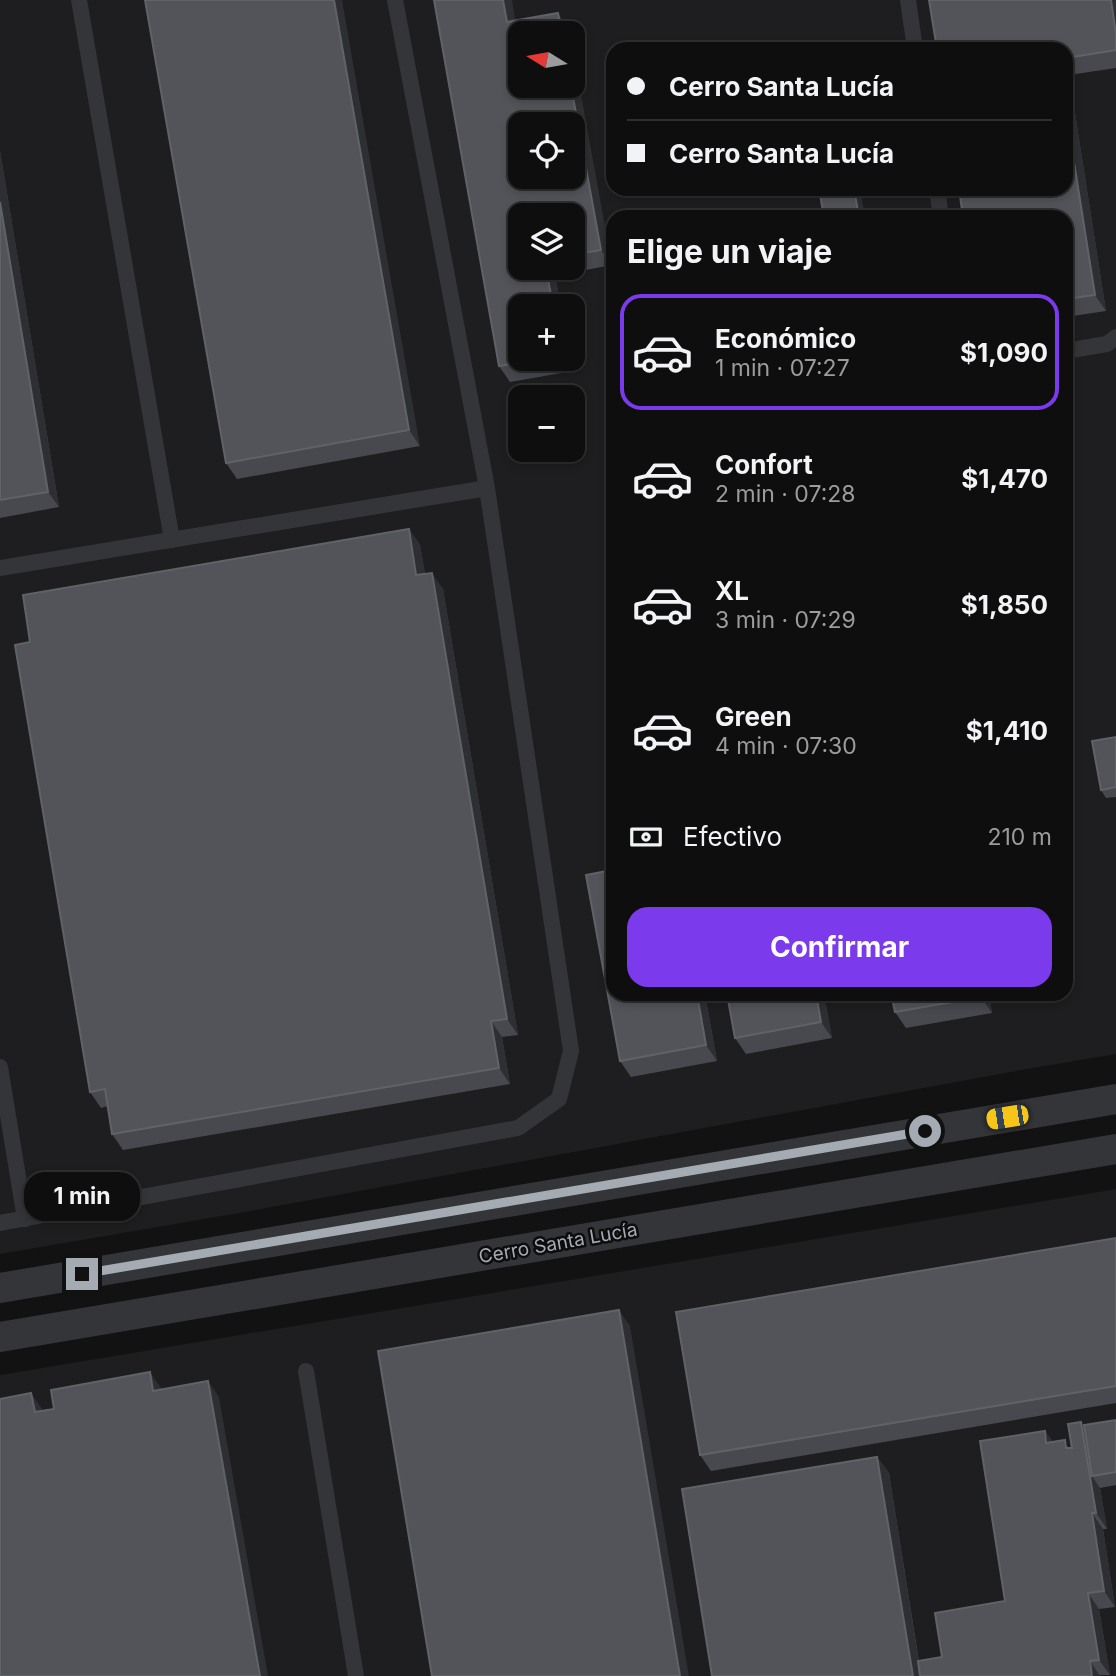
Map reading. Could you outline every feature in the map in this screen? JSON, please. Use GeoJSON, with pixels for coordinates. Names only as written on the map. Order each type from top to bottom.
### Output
{"type":"FeatureCollection","features":[{"type":"Feature","properties":{"kind":"street"},"geometry":{"type":"LineString","coordinates":[[0,1288],[1116,1099]]}},
{"type":"Feature","properties":{"kind":"street","name":"Cerro Santa Lucía"},"geometry":{"type":"LineString","coordinates":[[0,1337],[1116,1149]]}},
{"type":"Feature","properties":{"kind":"lane"},"geometry":{"type":"LineString","coordinates":[[79,0],[172,540]]}},
{"type":"Feature","properties":{"kind":"lane"},"geometry":{"type":"LineString","coordinates":[[0,1223],[518,1128],[559,1099],[571,1051],[487,488],[395,0]]}},
{"type":"Feature","properties":{"kind":"lane"},"geometry":{"type":"LineString","coordinates":[[908,0],[914,42]]}},
{"type":"Feature","properties":{"kind":"lane"},"geometry":{"type":"LineString","coordinates":[[1073,350],[1107,344],[1116,337]]}},
{"type":"Feature","properties":{"kind":"lane"},"geometry":{"type":"LineString","coordinates":[[0,568],[487,488]]}},
{"type":"Feature","properties":{"kind":"lane"},"geometry":{"type":"LineString","coordinates":[[0,1068],[25,1219]]}},
{"type":"Feature","properties":{"kind":"lane"},"geometry":{"type":"LineString","coordinates":[[306,1371],[356,1676]]}},
{"type":"Feature","properties":{"kind":"shaded area"},"geometry":{"type":"Polygon","coordinates":[[[0,0],[1116,0],[1116,1054],[0,1254],[0,0]]]}},
{"type":"Feature","properties":{"kind":"shaded area"},"geometry":{"type":"Polygon","coordinates":[[[1116,1189],[1116,1676],[0,1676],[0,1375],[1116,1189]]]}},
{"type":"Feature","properties":{"kind":"building"},"geometry":{"type":"Polygon","coordinates":[[[145,0],[334,0],[409,430],[226,463],[145,0]]]}},
{"type":"Feature","properties":{"kind":"building"},"geometry":{"type":"Polygon","coordinates":[[[434,0],[503,0],[508,22],[508,98],[573,98],[576,112],[508,112],[508,189],[585,189],[585,163],[601,250],[585,253],[585,203],[508,203],[508,280],[548,280],[551,294],[508,294],[508,364],[499,366],[434,0]]]}},
{"type":"Feature","properties":{"kind":"building"},"geometry":{"type":"Polygon","coordinates":[[[929,0],[1111,0],[1116,50],[1073,57],[1073,42],[936,42],[929,0]]]}},
{"type":"Feature","properties":{"kind":"building"},"geometry":{"type":"Polygon","coordinates":[[[558,13],[560,21],[513,21],[558,13]]]}},
{"type":"Feature","properties":{"kind":"building"},"geometry":{"type":"Polygon","coordinates":[[[1073,155],[1095,295],[1073,298],[1073,210],[962,210],[960,196],[1073,196],[1073,155]]]}},
{"type":"Feature","properties":{"kind":"building"},"geometry":{"type":"Polygon","coordinates":[[[820,196],[855,196],[858,210],[823,210],[820,196]]]}},
{"type":"Feature","properties":{"kind":"building"},"geometry":{"type":"Polygon","coordinates":[[[0,202],[48,492],[0,500],[0,202]]]}},
{"type":"Feature","properties":{"kind":"building"},"geometry":{"type":"Polygon","coordinates":[[[409,529],[416,575],[432,573],[507,1019],[491,1021],[499,1068],[112,1134],[105,1089],[90,1092],[15,645],[30,642],[23,595],[409,529]]]}},
{"type":"Feature","properties":{"kind":"building"},"geometry":{"type":"Polygon","coordinates":[[[1116,737],[1116,787],[1101,790],[1092,741],[1116,737]]]}},
{"type":"Feature","properties":{"kind":"building"},"geometry":{"type":"Polygon","coordinates":[[[606,871],[606,984],[586,875],[606,871]]]}},
{"type":"Feature","properties":{"kind":"building"},"geometry":{"type":"Polygon","coordinates":[[[609,1001],[698,1001],[706,1045],[620,1061],[609,1001]]]}},
{"type":"Feature","properties":{"kind":"building"},"geometry":{"type":"Polygon","coordinates":[[[728,1001],[817,1001],[821,1022],[735,1038],[728,1001]]]}},
{"type":"Feature","properties":{"kind":"building"},"geometry":{"type":"Polygon","coordinates":[[[893,1001],[958,1001],[895,1012],[893,1001]]]}},
{"type":"Feature","properties":{"kind":"building"},"geometry":{"type":"Polygon","coordinates":[[[1116,1238],[1116,1386],[700,1455],[676,1312],[1116,1238]]]}},
{"type":"Feature","properties":{"kind":"building"},"geometry":{"type":"Polygon","coordinates":[[[619,1310],[680,1676],[432,1676],[378,1351],[619,1310]]]}},
{"type":"Feature","properties":{"kind":"building"},"geometry":{"type":"Polygon","coordinates":[[[150,1372],[153,1391],[208,1381],[260,1676],[0,1676],[0,1399],[31,1393],[35,1412],[54,1409],[51,1390],[150,1372]]]}},
{"type":"Feature","properties":{"kind":"building"},"geometry":{"type":"Polygon","coordinates":[[[1116,1420],[1116,1472],[1092,1476],[1084,1425],[1116,1420]]]}},
{"type":"Feature","properties":{"kind":"building"},"geometry":{"type":"Polygon","coordinates":[[[1081,1422],[1096,1513],[1092,1513],[1104,1591],[1088,1593],[1099,1660],[1090,1661],[1092,1676],[920,1676],[918,1661],[942,1657],[935,1613],[1005,1601],[980,1441],[1045,1431],[1046,1443],[1065,1440],[1066,1448],[1072,1448],[1068,1424],[1081,1422]]]}},
{"type":"Feature","properties":{"kind":"building"},"geometry":{"type":"Polygon","coordinates":[[[877,1457],[913,1676],[712,1676],[682,1489],[877,1457]]]}},
{"type":"Feature","properties":{"kind":"route"},"geometry":{"type":"LineString","coordinates":[[82,1274],[925,1131]]}}]}
